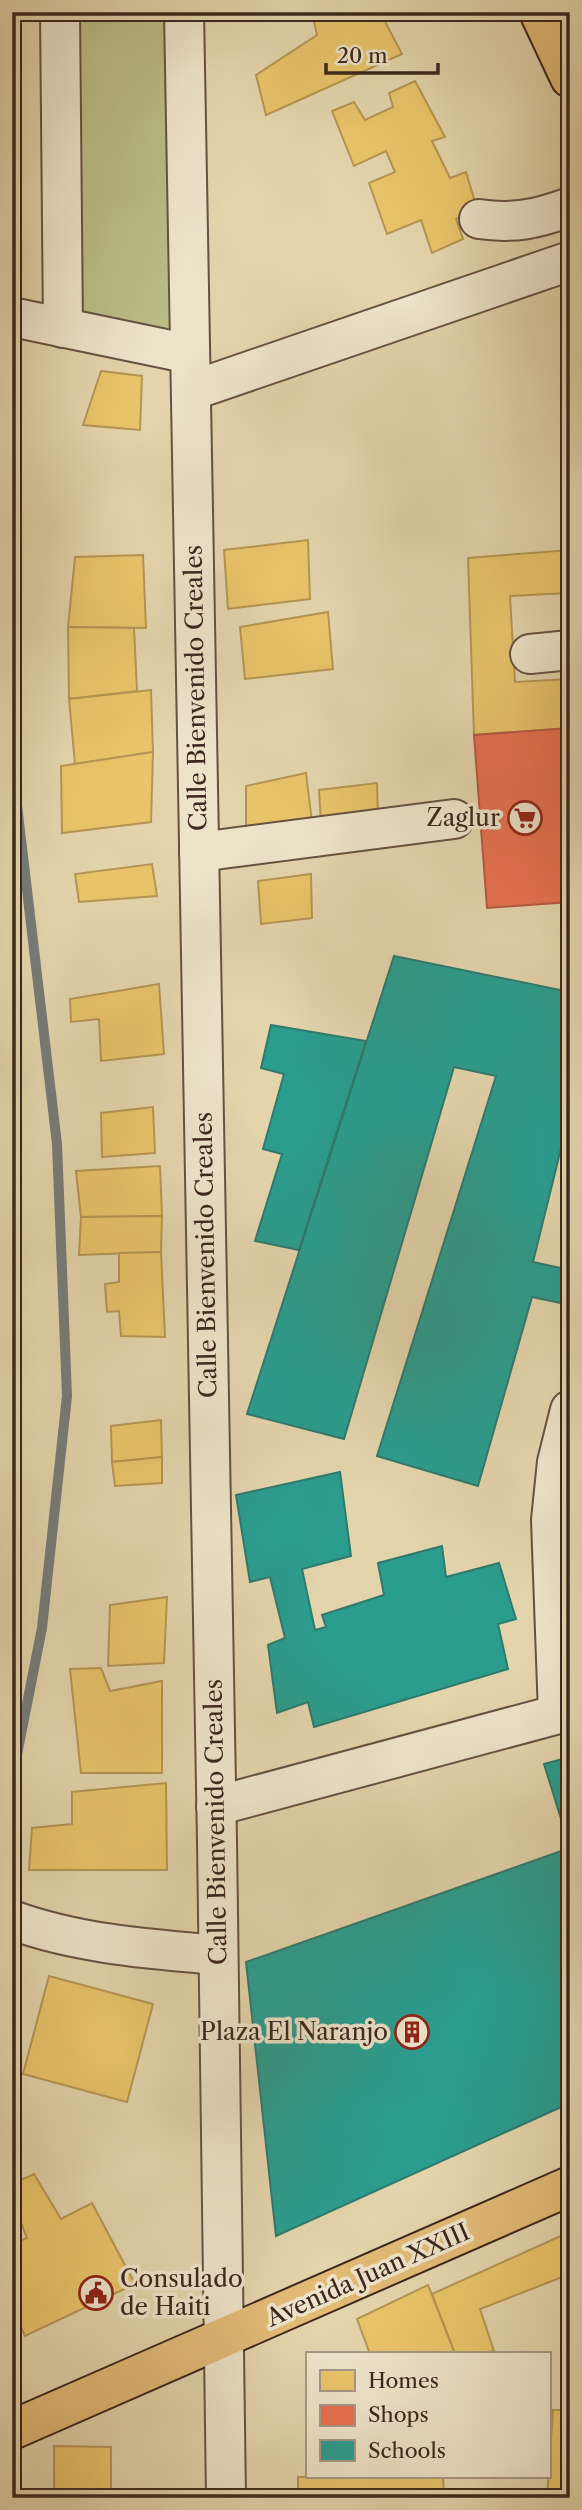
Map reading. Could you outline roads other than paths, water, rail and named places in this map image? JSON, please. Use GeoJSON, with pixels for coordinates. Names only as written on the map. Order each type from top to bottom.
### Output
{"type":"FeatureCollection","features":[{"type":"Feature","properties":{"kind":"main road"},"geometry":{"type":"LineString","coordinates":[[540,12],[570,78]]}},
{"type":"Feature","properties":{"kind":"main road","name":"Avenida Juan XXIII"},"geometry":{"type":"LineString","coordinates":[[12,2430],[570,2186]]}},
{"type":"Feature","properties":{"kind":"street"},"geometry":{"type":"LineString","coordinates":[[60,12],[63,328]]}},
{"type":"Feature","properties":{"kind":"street","name":"Calle Bienvenido Creales"},"geometry":{"type":"LineString","coordinates":[[184,12],[226,2498]]}},
{"type":"Feature","properties":{"kind":"street"},"geometry":{"type":"LineString","coordinates":[[479,219],[503,223],[538,218],[570,207]]}},
{"type":"Feature","properties":{"kind":"street"},"geometry":{"type":"LineString","coordinates":[[12,317],[63,328],[191,372],[570,261]]}},
{"type":"Feature","properties":{"kind":"street"},"geometry":{"type":"LineString","coordinates":[[530,654],[570,650]]}},
{"type":"Feature","properties":{"kind":"street"},"geometry":{"type":"LineString","coordinates":[[199,852],[454,819]]}},
{"type":"Feature","properties":{"kind":"street"},"geometry":{"type":"LineString","coordinates":[[216,1806],[564,1712],[551,1520],[556,1462],[570,1410]]}},
{"type":"Feature","properties":{"kind":"street"},"geometry":{"type":"LineString","coordinates":[[24,1924],[128,1948],[218,1955]]}},
{"type":"Feature","properties":{"kind":"waterway"},"geometry":{"type":"LineString","coordinates":[[12,763],[57,1144],[67,1396],[42,1628],[12,1780]]}},
{"type":"Feature","properties":{"kind":"place","name":"Zaglur"},"geometry":{"type":"Point","coordinates":[525,818]}},
{"type":"Feature","properties":{"kind":"place","name":"Plaza El Naranjo"},"geometry":{"type":"Point","coordinates":[412,2032]}},
{"type":"Feature","properties":{"kind":"place","name":"Consulado de Haiti"},"geometry":{"type":"Point","coordinates":[96,2293]}}]}
